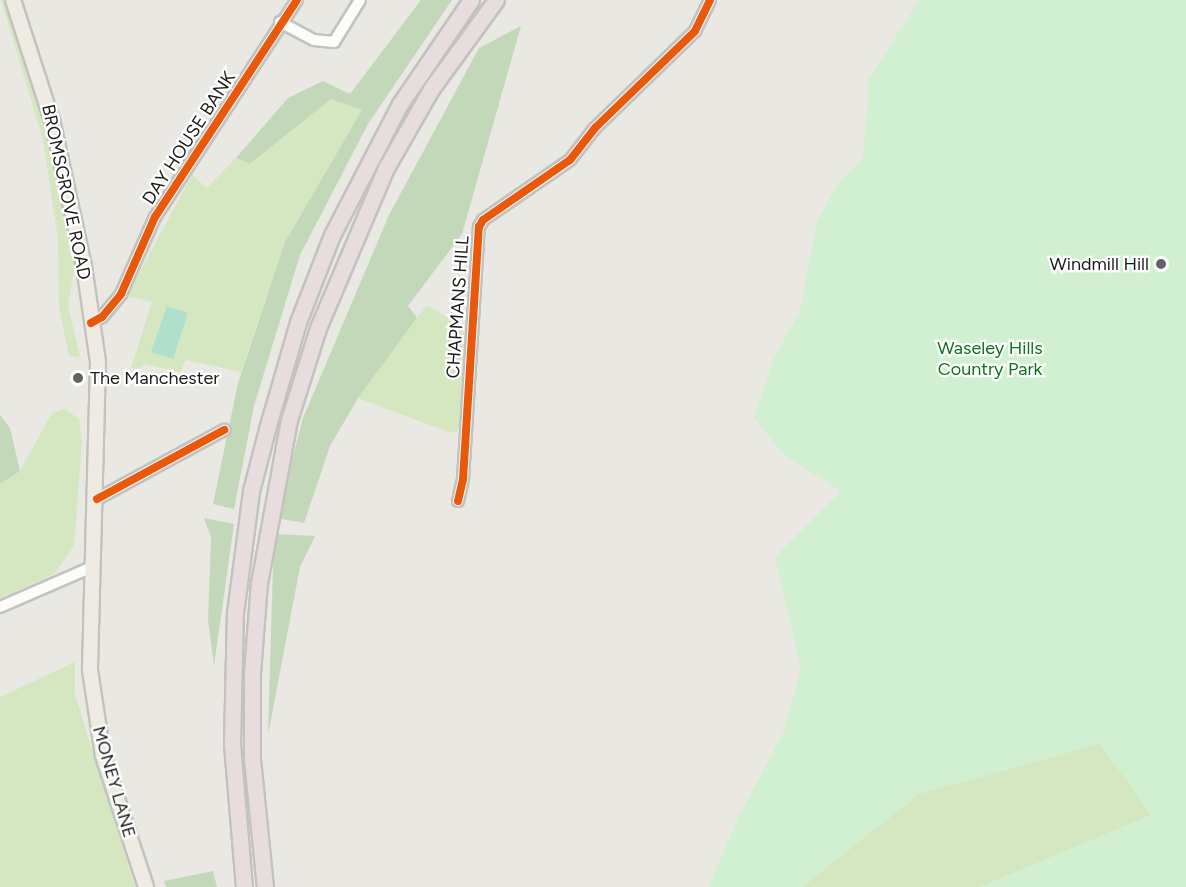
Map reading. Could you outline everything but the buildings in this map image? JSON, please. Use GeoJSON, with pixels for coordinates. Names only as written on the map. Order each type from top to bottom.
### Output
{"type":"FeatureCollection","features":[{"type":"Feature","properties":{"kind":"highway"},"geometry":{"type":"LineString","coordinates":[[244,887],[232,753],[235,613],[251,491],[298,322],[332,235],[400,104],[471,0]]}},
{"type":"Feature","properties":{"kind":"highway"},"geometry":{"type":"LineString","coordinates":[[265,887],[252,759],[252,673],[259,583],[289,420],[322,317],[386,168],[431,89],[496,0]]}},
{"type":"Feature","properties":{"kind":"main road","name":"BROMSGROVE ROAD"},"geometry":{"type":"LineString","coordinates":[[13,0],[53,124],[76,217],[98,362],[97,500],[92,567]]}},
{"type":"Feature","properties":{"kind":"main road","name":"MONEY LANE"},"geometry":{"type":"LineString","coordinates":[[92,567],[90,670],[95,716],[103,756],[146,887]]}},
{"type":"Feature","properties":{"kind":"street","name":"DAY HOUSE BANK"},"geometry":{"type":"LineString","coordinates":[[91,323],[102,317],[121,294],[155,217],[228,109],[280,22],[297,0]]}},
{"type":"Feature","properties":{"kind":"street"},"geometry":{"type":"LineString","coordinates":[[280,22],[314,40],[334,42],[360,0]]}},
{"type":"Feature","properties":{"kind":"street","name":"CHAPMANS HILL"},"geometry":{"type":"LineString","coordinates":[[458,501],[463,479],[479,227],[483,220],[570,160],[596,128],[695,31],[710,0]]}},
{"type":"Feature","properties":{"kind":"street"},"geometry":{"type":"LineString","coordinates":[[97,500],[224,430]]}},
{"type":"Feature","properties":{"kind":"street"},"geometry":{"type":"LineString","coordinates":[[0,607],[92,567]]}},
{"type":"Feature","properties":{"kind":"green space"},"geometry":{"type":"Polygon","coordinates":[[[1,0],[8,0],[48,126],[77,254],[68,305],[80,357],[69,356],[59,307],[58,239],[43,140],[1,0]]]}},
{"type":"Feature","properties":{"kind":"green space"},"geometry":{"type":"Polygon","coordinates":[[[421,0],[452,0],[368,124],[300,255],[254,406],[234,509],[213,504],[238,383],[285,242],[362,110],[331,99],[250,164],[236,158],[288,98],[323,81],[350,94],[421,0]]]}},
{"type":"Feature","properties":{"kind":"green space","name":"Waseley Hills Country Park"},"geometry":{"type":"Polygon","coordinates":[[[919,0],[1186,0],[1186,887],[980,887],[1151,815],[1100,744],[919,794],[801,887],[709,887],[739,816],[784,731],[801,669],[775,557],[841,491],[783,454],[754,418],[773,360],[800,311],[817,222],[837,185],[863,157],[869,79],[919,0]]]}},
{"type":"Feature","properties":{"kind":"green space"},"geometry":{"type":"Polygon","coordinates":[[[521,26],[462,234],[408,306],[417,318],[358,398],[330,446],[304,523],[277,518],[303,418],[389,215],[479,48],[521,26]]]}},
{"type":"Feature","properties":{"kind":"green space"},"geometry":{"type":"Polygon","coordinates":[[[331,99],[363,109],[285,242],[241,372],[186,360],[180,372],[144,364],[139,369],[131,368],[152,302],[127,296],[192,175],[207,188],[236,158],[251,164],[331,99]]]}},
{"type":"Feature","properties":{"kind":"green space"},"geometry":{"type":"Polygon","coordinates":[[[427,305],[468,331],[459,430],[451,433],[358,398],[427,305]]]}},
{"type":"Feature","properties":{"kind":"green space"},"geometry":{"type":"Polygon","coordinates":[[[167,306],[188,313],[173,359],[151,352],[167,306]]]}},
{"type":"Feature","properties":{"kind":"green space"},"geometry":{"type":"Polygon","coordinates":[[[65,409],[79,419],[82,442],[74,546],[54,574],[0,598],[0,484],[20,471],[52,413],[65,409]]]}},
{"type":"Feature","properties":{"kind":"green space"},"geometry":{"type":"Polygon","coordinates":[[[0,415],[10,428],[20,471],[0,484],[0,415]]]}},
{"type":"Feature","properties":{"kind":"green space"},"geometry":{"type":"Polygon","coordinates":[[[204,518],[234,524],[214,666],[208,620],[211,537],[204,518]]]}},
{"type":"Feature","properties":{"kind":"green space"},"geometry":{"type":"Polygon","coordinates":[[[274,534],[315,536],[300,567],[268,735],[274,534]]]}},
{"type":"Feature","properties":{"kind":"green space"},"geometry":{"type":"Polygon","coordinates":[[[75,662],[75,695],[135,887],[0,887],[0,697],[75,662]]]}},
{"type":"Feature","properties":{"kind":"green space"},"geometry":{"type":"Polygon","coordinates":[[[1101,743],[1152,815],[980,887],[802,887],[919,794],[1101,743]]]}},
{"type":"Feature","properties":{"kind":"green space"},"geometry":{"type":"Polygon","coordinates":[[[213,871],[217,887],[166,887],[164,881],[213,871]]]}},
{"type":"Feature","properties":{"kind":"cycle path"},"geometry":{"type":"LineString","coordinates":[[91,323],[102,317],[121,294],[155,217],[297,0]]}},
{"type":"Feature","properties":{"kind":"cycle path"},"geometry":{"type":"LineString","coordinates":[[458,501],[463,479],[479,227],[483,220],[570,160],[595,128],[695,31],[710,0]]}},
{"type":"Feature","properties":{"kind":"cycle path"},"geometry":{"type":"LineString","coordinates":[[97,499],[224,430]]}},
{"type":"Feature","properties":{"kind":"place","name":"Windmill Hill"},"geometry":{"type":"Point","coordinates":[1161,264]}},
{"type":"Feature","properties":{"kind":"place","name":"The Manchester"},"geometry":{"type":"Point","coordinates":[78,378]}}]}
